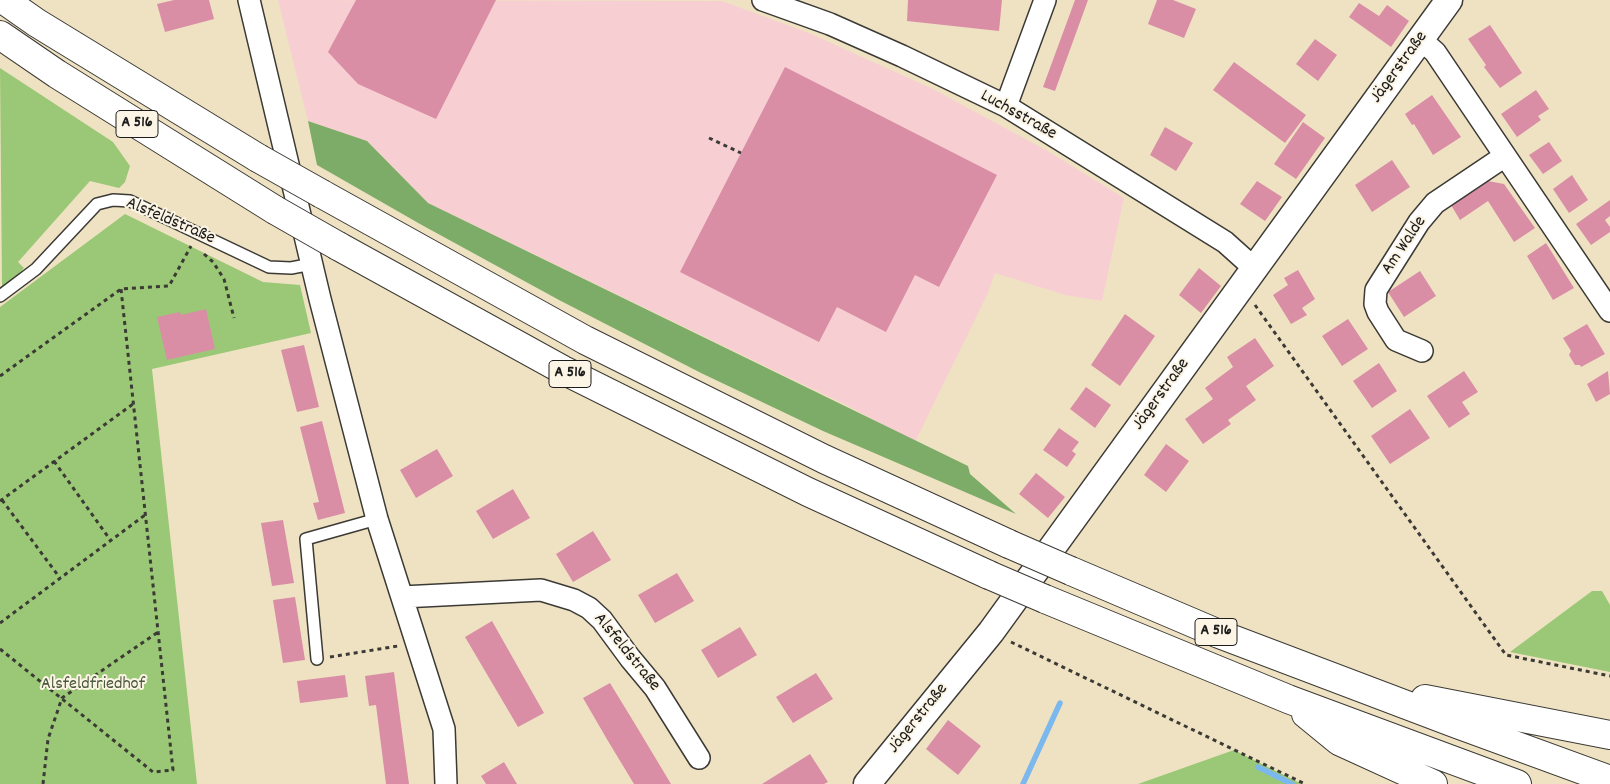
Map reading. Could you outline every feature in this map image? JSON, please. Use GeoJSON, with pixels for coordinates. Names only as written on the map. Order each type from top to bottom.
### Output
{"type":"FeatureCollection","features":[{"type":"Feature","properties":{"kind":"highway","name":"A 516"},"geometry":{"type":"LineString","coordinates":[[4,0],[37,23],[258,158],[322,194],[585,340],[824,459],[1009,544],[1219,634],[1610,780]]}},
{"type":"Feature","properties":{"kind":"highway","name":"A 516"},"geometry":{"type":"LineString","coordinates":[[0,35],[57,74],[275,210],[338,246],[563,370],[808,492],[1045,599],[1288,699],[1517,784]]}},
{"type":"Feature","properties":{"kind":"highway"},"geometry":{"type":"LineString","coordinates":[[1362,688],[1610,735]]}},
{"type":"Feature","properties":{"kind":"highway"},"geometry":{"type":"LineString","coordinates":[[1288,699],[1339,740],[1433,784]]}},
{"type":"Feature","properties":{"kind":"street"},"geometry":{"type":"LineString","coordinates":[[249,0],[312,264],[377,519],[444,729],[446,784]]}},
{"type":"Feature","properties":{"kind":"street","name":"Luchsstraße"},"geometry":{"type":"LineString","coordinates":[[763,0],[830,24],[1006,106],[1225,242],[1248,277]]}},
{"type":"Feature","properties":{"kind":"street"},"geometry":{"type":"LineString","coordinates":[[1006,106],[1045,0]]}},
{"type":"Feature","properties":{"kind":"street","name":"Jägerstraße"},"geometry":{"type":"LineString","coordinates":[[866,784],[991,632],[1449,0]]}},
{"type":"Feature","properties":{"kind":"street"},"geometry":{"type":"LineString","coordinates":[[1421,40],[1435,52],[1610,311]]}},
{"type":"Feature","properties":{"kind":"street","name":"Am Walde"},"geometry":{"type":"LineString","coordinates":[[1422,351],[1396,340],[1378,312],[1375,304],[1376,290],[1419,222],[1435,203],[1505,156]]}},
{"type":"Feature","properties":{"kind":"street","name":"Alsfeldstraße"},"geometry":{"type":"LineString","coordinates":[[402,597],[541,590],[574,600],[589,608],[602,620],[655,688],[699,758]]}},
{"type":"Feature","properties":{"kind":"lane","name":"Alsfeldstraße"},"geometry":{"type":"LineString","coordinates":[[0,296],[36,269],[97,204],[112,200],[130,201],[269,267],[291,268],[312,264]]}},
{"type":"Feature","properties":{"kind":"lane"},"geometry":{"type":"LineString","coordinates":[[317,659],[306,539],[377,519]]}},
{"type":"Feature","properties":{"kind":"path"},"geometry":{"type":"LineString","coordinates":[[709,138],[741,153]]}},
{"type":"Feature","properties":{"kind":"path"},"geometry":{"type":"LineString","coordinates":[[0,376],[121,289],[169,286],[190,247],[200,233]]}},
{"type":"Feature","properties":{"kind":"path"},"geometry":{"type":"LineString","coordinates":[[190,247],[204,254],[224,279],[234,318]]}},
{"type":"Feature","properties":{"kind":"path"},"geometry":{"type":"LineString","coordinates":[[1248,277],[1506,655],[1610,676]]}},
{"type":"Feature","properties":{"kind":"path"},"geometry":{"type":"LineString","coordinates":[[0,649],[153,772],[173,770],[121,289]]}},
{"type":"Feature","properties":{"kind":"path"},"geometry":{"type":"LineString","coordinates":[[60,578],[1,500],[133,403]]}},
{"type":"Feature","properties":{"kind":"path"},"geometry":{"type":"LineString","coordinates":[[54,461],[111,540]]}},
{"type":"Feature","properties":{"kind":"path"},"geometry":{"type":"LineString","coordinates":[[0,623],[145,515]]}},
{"type":"Feature","properties":{"kind":"path"},"geometry":{"type":"LineString","coordinates":[[43,784],[48,739],[62,698],[158,632]]}},
{"type":"Feature","properties":{"kind":"path"},"geometry":{"type":"LineString","coordinates":[[991,632],[1305,784]]}},
{"type":"Feature","properties":{"kind":"path"},"geometry":{"type":"LineString","coordinates":[[317,659],[417,643]]}},
{"type":"Feature","properties":{"kind":"shaded area"},"geometry":{"type":"Polygon","coordinates":[[[278,0],[722,1],[809,33],[933,89],[1046,150],[1124,198],[1102,301],[1065,295],[995,273],[988,293],[915,442],[848,406],[428,203],[367,141],[308,121],[278,0]]]}},
{"type":"Feature","properties":{"kind":"green space"},"geometry":{"type":"Polygon","coordinates":[[[0,68],[113,142],[130,166],[125,182],[119,188],[90,181],[18,262],[24,268],[14,279],[2,286],[0,68]]]}},
{"type":"Feature","properties":{"kind":"green space"},"geometry":{"type":"Polygon","coordinates":[[[308,121],[367,141],[428,203],[968,466],[970,474],[1016,514],[823,431],[701,373],[559,300],[420,224],[317,165],[308,121]]]}},
{"type":"Feature","properties":{"kind":"green space","name":"Alsfeldfriedhof"},"geometry":{"type":"Polygon","coordinates":[[[125,214],[263,282],[300,285],[311,333],[152,369],[197,784],[0,784],[0,307],[125,214]]]}},
{"type":"Feature","properties":{"kind":"green space"},"geometry":{"type":"Polygon","coordinates":[[[1592,591],[1602,591],[1610,605],[1610,672],[1510,652],[1592,591]]]}},
{"type":"Feature","properties":{"kind":"green space"},"geometry":{"type":"Polygon","coordinates":[[[1234,750],[1302,784],[1138,784],[1234,750]]]}},
{"type":"Feature","properties":{"kind":"building"},"geometry":{"type":"Polygon","coordinates":[[[174,0],[209,0],[214,19],[165,32],[157,4],[174,0]]]}},
{"type":"Feature","properties":{"kind":"building"},"geometry":{"type":"Polygon","coordinates":[[[356,0],[496,0],[436,119],[358,84],[328,52],[356,0]]]}},
{"type":"Feature","properties":{"kind":"building"},"geometry":{"type":"Polygon","coordinates":[[[908,0],[1002,0],[999,31],[907,21],[908,0]]]}},
{"type":"Feature","properties":{"kind":"building"},"geometry":{"type":"Polygon","coordinates":[[[1075,0],[1088,0],[1055,91],[1043,87],[1075,0]]]}},
{"type":"Feature","properties":{"kind":"building"},"geometry":{"type":"Polygon","coordinates":[[[1157,0],[1173,0],[1196,9],[1184,38],[1148,24],[1157,0]]]}},
{"type":"Feature","properties":{"kind":"building"},"geometry":{"type":"Polygon","coordinates":[[[1359,3],[1379,16],[1387,5],[1409,21],[1391,47],[1349,17],[1359,3]]]}},
{"type":"Feature","properties":{"kind":"building"},"geometry":{"type":"Polygon","coordinates":[[[1490,25],[1522,73],[1500,88],[1484,67],[1486,65],[1468,39],[1490,25]]]}},
{"type":"Feature","properties":{"kind":"building"},"geometry":{"type":"Polygon","coordinates":[[[1315,39],[1337,55],[1318,81],[1296,64],[1315,39]]]}},
{"type":"Feature","properties":{"kind":"building"},"geometry":{"type":"Polygon","coordinates":[[[1234,62],[1306,115],[1285,143],[1213,90],[1234,62]]]}},
{"type":"Feature","properties":{"kind":"building"},"geometry":{"type":"Polygon","coordinates":[[[785,67],[997,175],[939,287],[915,275],[886,332],[837,307],[819,342],[680,272],[785,67]]]}},
{"type":"Feature","properties":{"kind":"building"},"geometry":{"type":"Polygon","coordinates":[[[1536,90],[1549,109],[1538,116],[1541,120],[1517,137],[1501,114],[1536,90]]]}},
{"type":"Feature","properties":{"kind":"building"},"geometry":{"type":"Polygon","coordinates":[[[1432,95],[1461,137],[1433,155],[1414,124],[1412,125],[1405,114],[1432,95]]]}},
{"type":"Feature","properties":{"kind":"building"},"geometry":{"type":"Polygon","coordinates":[[[1303,122],[1325,138],[1296,179],[1274,164],[1303,122]]]}},
{"type":"Feature","properties":{"kind":"building"},"geometry":{"type":"Polygon","coordinates":[[[1165,127],[1193,143],[1176,171],[1150,155],[1165,127]]]}},
{"type":"Feature","properties":{"kind":"building"},"geometry":{"type":"Polygon","coordinates":[[[1549,142],[1562,161],[1543,174],[1529,155],[1549,142]]]}},
{"type":"Feature","properties":{"kind":"building"},"geometry":{"type":"Polygon","coordinates":[[[1392,160],[1410,187],[1372,212],[1355,185],[1392,160]]]}},
{"type":"Feature","properties":{"kind":"building"},"geometry":{"type":"Polygon","coordinates":[[[1572,175],[1588,200],[1569,213],[1553,189],[1572,175]]]}},
{"type":"Feature","properties":{"kind":"building"},"geometry":{"type":"Polygon","coordinates":[[[1257,181],[1282,197],[1265,221],[1240,204],[1257,181]]]}},
{"type":"Feature","properties":{"kind":"building"},"geometry":{"type":"Polygon","coordinates":[[[1488,181],[1504,184],[1535,228],[1514,242],[1488,201],[1460,220],[1451,205],[1488,181]]]}},
{"type":"Feature","properties":{"kind":"building"},"geometry":{"type":"Polygon","coordinates":[[[1610,200],[1610,216],[1605,220],[1610,227],[1610,232],[1591,245],[1576,224],[1610,200]]]}},
{"type":"Feature","properties":{"kind":"building"},"geometry":{"type":"Polygon","coordinates":[[[1546,243],[1574,288],[1553,300],[1527,256],[1546,243]]]}},
{"type":"Feature","properties":{"kind":"building"},"geometry":{"type":"Polygon","coordinates":[[[1199,268],[1221,286],[1201,313],[1179,295],[1199,268]]]}},
{"type":"Feature","properties":{"kind":"building"},"geometry":{"type":"Polygon","coordinates":[[[1298,270],[1315,299],[1302,308],[1307,315],[1291,324],[1273,295],[1288,285],[1284,278],[1298,270]]]}},
{"type":"Feature","properties":{"kind":"building"},"geometry":{"type":"Polygon","coordinates":[[[1420,271],[1436,296],[1404,317],[1388,292],[1420,271]]]}},
{"type":"Feature","properties":{"kind":"building"},"geometry":{"type":"Polygon","coordinates":[[[206,309],[215,349],[167,360],[157,317],[180,312],[181,315],[206,309]]]}},
{"type":"Feature","properties":{"kind":"building"},"geometry":{"type":"Polygon","coordinates":[[[1125,314],[1155,336],[1120,386],[1091,365],[1125,314]]]}},
{"type":"Feature","properties":{"kind":"building"},"geometry":{"type":"Polygon","coordinates":[[[1348,319],[1368,349],[1342,366],[1322,336],[1348,319]]]}},
{"type":"Feature","properties":{"kind":"building"},"geometry":{"type":"Polygon","coordinates":[[[1587,324],[1605,354],[1581,367],[1580,365],[1575,365],[1569,355],[1571,351],[1563,338],[1587,324]]]}},
{"type":"Feature","properties":{"kind":"building"},"geometry":{"type":"Polygon","coordinates":[[[1255,338],[1274,366],[1246,386],[1256,400],[1228,420],[1231,424],[1203,444],[1185,419],[1213,399],[1205,388],[1233,367],[1227,357],[1255,338]]]}},
{"type":"Feature","properties":{"kind":"building"},"geometry":{"type":"Polygon","coordinates":[[[304,345],[319,407],[297,412],[281,350],[304,345]]]}},
{"type":"Feature","properties":{"kind":"building"},"geometry":{"type":"Polygon","coordinates":[[[1379,363],[1397,391],[1372,408],[1353,381],[1379,363]]]}},
{"type":"Feature","properties":{"kind":"building"},"geometry":{"type":"Polygon","coordinates":[[[1464,371],[1478,392],[1462,402],[1470,414],[1449,428],[1427,396],[1464,371]]]}},
{"type":"Feature","properties":{"kind":"building"},"geometry":{"type":"Polygon","coordinates":[[[1608,371],[1610,394],[1596,402],[1587,384],[1608,371]]]}},
{"type":"Feature","properties":{"kind":"building"},"geometry":{"type":"Polygon","coordinates":[[[1086,387],[1111,405],[1095,428],[1070,409],[1086,387]]]}},
{"type":"Feature","properties":{"kind":"building"},"geometry":{"type":"Polygon","coordinates":[[[1410,409],[1430,438],[1390,464],[1371,436],[1410,409]]]}},
{"type":"Feature","properties":{"kind":"building"},"geometry":{"type":"Polygon","coordinates":[[[322,421],[345,513],[318,520],[313,503],[319,502],[300,427],[322,421]]]}},
{"type":"Feature","properties":{"kind":"building"},"geometry":{"type":"Polygon","coordinates":[[[1059,428],[1079,442],[1072,451],[1076,454],[1067,467],[1043,450],[1059,428]]]}},
{"type":"Feature","properties":{"kind":"building"},"geometry":{"type":"Polygon","coordinates":[[[1166,444],[1189,461],[1166,492],[1144,475],[1166,444]]]}},
{"type":"Feature","properties":{"kind":"building"},"geometry":{"type":"Polygon","coordinates":[[[437,449],[453,476],[416,498],[400,470],[437,449]]]}},
{"type":"Feature","properties":{"kind":"building"},"geometry":{"type":"Polygon","coordinates":[[[1036,473],[1065,497],[1048,518],[1019,494],[1036,473]]]}},
{"type":"Feature","properties":{"kind":"building"},"geometry":{"type":"Polygon","coordinates":[[[513,489],[530,518],[493,539],[476,511],[513,489]]]}},
{"type":"Feature","properties":{"kind":"building"},"geometry":{"type":"Polygon","coordinates":[[[283,520],[294,583],[272,586],[261,523],[283,520]]]}},
{"type":"Feature","properties":{"kind":"building"},"geometry":{"type":"Polygon","coordinates":[[[593,531],[611,560],[573,582],[556,554],[593,531]]]}},
{"type":"Feature","properties":{"kind":"building"},"geometry":{"type":"Polygon","coordinates":[[[677,573],[694,601],[655,623],[638,595],[677,573]]]}},
{"type":"Feature","properties":{"kind":"building"},"geometry":{"type":"Polygon","coordinates":[[[295,597],[305,660],[283,663],[273,600],[295,597]]]}},
{"type":"Feature","properties":{"kind":"building"},"geometry":{"type":"Polygon","coordinates":[[[492,621],[544,713],[518,727],[465,637],[492,621]]]}},
{"type":"Feature","properties":{"kind":"building"},"geometry":{"type":"Polygon","coordinates":[[[740,627],[757,655],[718,678],[701,650],[740,627]]]}},
{"type":"Feature","properties":{"kind":"building"},"geometry":{"type":"Polygon","coordinates":[[[394,672],[409,784],[386,784],[376,705],[369,706],[365,676],[394,672]]]}},
{"type":"Feature","properties":{"kind":"building"},"geometry":{"type":"Polygon","coordinates":[[[816,673],[833,699],[793,723],[776,697],[816,673]]]}},
{"type":"Feature","properties":{"kind":"building"},"geometry":{"type":"Polygon","coordinates":[[[345,675],[348,697],[300,703],[297,681],[345,675]]]}},
{"type":"Feature","properties":{"kind":"building"},"geometry":{"type":"Polygon","coordinates":[[[610,683],[671,784],[634,784],[608,741],[583,698],[610,683]]]}},
{"type":"Feature","properties":{"kind":"building"},"geometry":{"type":"Polygon","coordinates":[[[948,720],[981,746],[958,775],[926,749],[948,720]]]}},
{"type":"Feature","properties":{"kind":"building"},"geometry":{"type":"Polygon","coordinates":[[[810,754],[828,782],[824,784],[762,784],[810,754]]]}},
{"type":"Feature","properties":{"kind":"building"},"geometry":{"type":"Polygon","coordinates":[[[504,762],[517,784],[486,784],[481,776],[504,762]]]}},
{"type":"Feature","properties":{"kind":"waterway"},"geometry":{"type":"LineString","coordinates":[[1023,784],[1060,703]]}},
{"type":"Feature","properties":{"kind":"waterway"},"geometry":{"type":"LineString","coordinates":[[1258,767],[1292,784]]}}]}
